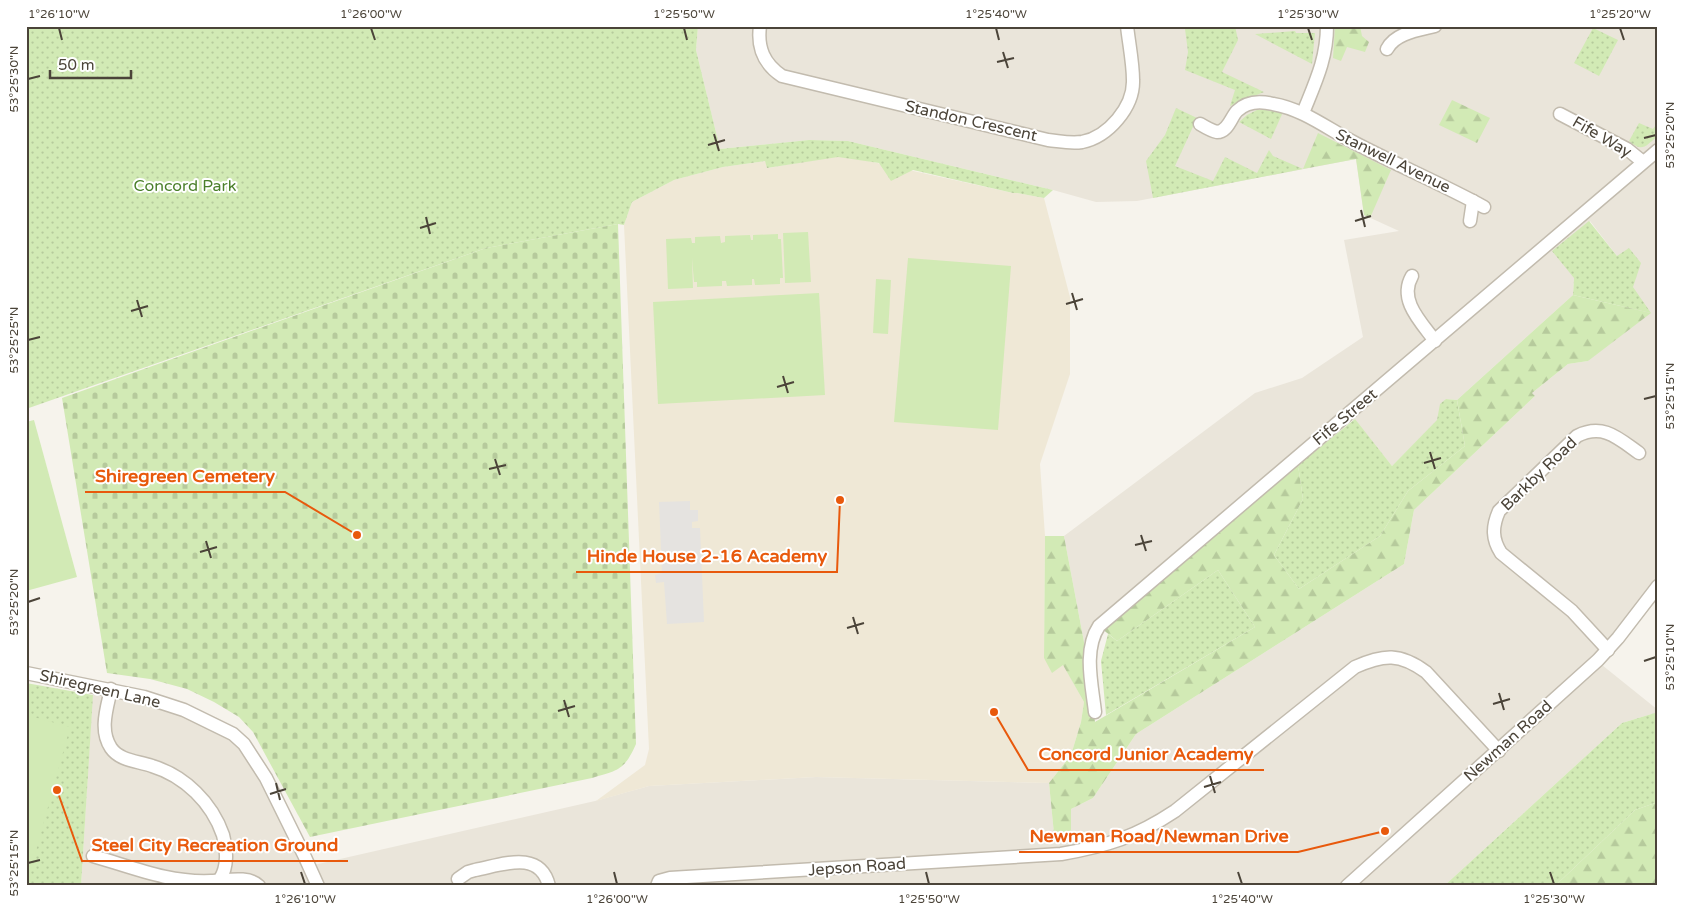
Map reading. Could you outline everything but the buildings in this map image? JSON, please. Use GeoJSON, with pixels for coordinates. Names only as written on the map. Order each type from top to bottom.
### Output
{"type":"FeatureCollection","features":[{"type":"Feature","properties":{"kind":"street","name":"Standon Crescent"},"geometry":{"type":"LineString","coordinates":[[760,26],[759,38],[765,59],[772,69],[782,76],[1048,140],[1070,143],[1084,142],[1098,135],[1109,128],[1125,108],[1134,81],[1127,26]]}},
{"type":"Feature","properties":{"kind":"street"},"geometry":{"type":"LineString","coordinates":[[1303,113],[1324,60],[1327,44],[1327,26]]}},
{"type":"Feature","properties":{"kind":"street"},"geometry":{"type":"LineString","coordinates":[[1387,49],[1390,44],[1405,34],[1435,26]]}},
{"type":"Feature","properties":{"kind":"street","name":"Stanwell Avenue"},"geometry":{"type":"LineString","coordinates":[[1200,124],[1216,132],[1222,131],[1226,128],[1237,110],[1258,102],[1275,104],[1303,113],[1355,144],[1478,204],[1470,221]]}},
{"type":"Feature","properties":{"kind":"street","name":"Fife Way"},"geometry":{"type":"LineString","coordinates":[[1560,114],[1627,150],[1643,162]]}},
{"type":"Feature","properties":{"kind":"street","name":"Fife Street"},"geometry":{"type":"LineString","coordinates":[[1095,712],[1090,670],[1091,650],[1095,633],[1099,626],[1658,150]]}},
{"type":"Feature","properties":{"kind":"street"},"geometry":{"type":"LineString","coordinates":[[1412,276],[1407,286],[1409,303],[1412,310],[1435,340]]}},
{"type":"Feature","properties":{"kind":"street","name":"Barkby Road"},"geometry":{"type":"LineString","coordinates":[[1608,650],[1572,611],[1501,554],[1493,534],[1494,523],[1499,511],[1576,436],[1585,432],[1605,432],[1639,453]]}},
{"type":"Feature","properties":{"kind":"street","name":"Newman Road"},"geometry":{"type":"LineString","coordinates":[[1347,886],[1608,650],[1658,586]]}},
{"type":"Feature","properties":{"kind":"street","name":"Jepson Road"},"geometry":{"type":"LineString","coordinates":[[657,886],[659,881],[670,878],[1061,854],[1123,840],[1151,827],[1175,811],[1355,667],[1370,660],[1386,656],[1414,662],[1426,672],[1498,750]]}},
{"type":"Feature","properties":{"kind":"street","name":"Shiregreen Lane"},"geometry":{"type":"LineString","coordinates":[[26,673],[144,696],[184,710],[226,730],[244,744],[266,778],[318,886]]}},
{"type":"Feature","properties":{"kind":"street"},"geometry":{"type":"LineString","coordinates":[[111,689],[106,709],[104,730],[110,747],[115,753],[124,758],[166,771],[191,788],[203,799],[213,813],[225,843],[224,872],[220,879]]}},
{"type":"Feature","properties":{"kind":"street"},"geometry":{"type":"LineString","coordinates":[[93,856],[172,879],[254,881],[259,886]]}},
{"type":"Feature","properties":{"kind":"street"},"geometry":{"type":"LineString","coordinates":[[458,879],[468,872],[475,870],[523,862],[536,865],[542,871],[549,886]]}},
{"type":"Feature","properties":{"kind":"shaded area"},"geometry":{"type":"Polygon","coordinates":[[[698,26],[1658,26],[1658,599],[1602,665],[1658,710],[1658,712],[1622,723],[1444,886],[81,886],[93,688],[184,711],[241,742],[305,867],[595,801],[649,786],[816,777],[1049,783],[1054,834],[1071,809],[1093,798],[1136,734],[1404,564],[1414,510],[1535,396],[1532,393],[1568,364],[1588,361],[1633,287],[1617,256],[1590,221],[1574,278],[1573,295],[1457,400],[1446,399],[1438,420],[1392,466],[1354,419],[1084,642],[1064,536],[1255,393],[1302,378],[1363,337],[1344,240],[1399,231],[1364,215],[1356,159],[1137,201],[1096,202],[848,141],[809,140],[720,149],[696,50],[698,26]]]}},
{"type":"Feature","properties":{"kind":"shaded area"},"geometry":{"type":"Polygon","coordinates":[[[838,156],[1044,198],[1070,297],[1070,374],[1040,464],[1045,536],[1044,658],[1063,664],[1084,702],[1081,722],[1071,755],[1049,783],[816,777],[649,786],[596,801],[645,765],[649,749],[624,225],[632,202],[674,180],[723,167],[765,161],[768,168],[838,156]]]}},
{"type":"Feature","properties":{"kind":"shaded area"},"geometry":{"type":"Polygon","coordinates":[[[690,501],[690,510],[698,510],[698,521],[692,522],[692,528],[700,528],[704,622],[667,624],[664,582],[656,583],[655,575],[662,573],[659,502],[690,501]]]}},
{"type":"Feature","properties":{"kind":"green space","name":"Concord Park"},"geometry":{"type":"Polygon","coordinates":[[[26,26],[698,26],[696,50],[720,149],[809,140],[848,141],[1053,190],[1044,198],[1013,193],[913,170],[891,181],[879,163],[838,157],[767,168],[765,161],[723,167],[674,180],[632,202],[624,225],[618,224],[486,248],[26,409],[26,26]]]}},
{"type":"Feature","properties":{"kind":"green space"},"geometry":{"type":"Polygon","coordinates":[[[1196,26],[1235,26],[1238,40],[1222,72],[1264,92],[1230,106],[1235,90],[1185,70],[1188,52],[1185,29],[1196,26]]]}},
{"type":"Feature","properties":{"kind":"green space"},"geometry":{"type":"Polygon","coordinates":[[[1335,26],[1360,26],[1362,36],[1369,42],[1365,52],[1347,47],[1341,61],[1333,58],[1335,26]]]}},
{"type":"Feature","properties":{"kind":"green space"},"geometry":{"type":"Polygon","coordinates":[[[1593,28],[1618,40],[1599,76],[1574,63],[1593,28]]]}},
{"type":"Feature","properties":{"kind":"green space"},"geometry":{"type":"Polygon","coordinates":[[[1295,31],[1296,33],[1315,33],[1312,64],[1255,34],[1295,31]]]}},
{"type":"Feature","properties":{"kind":"green space"},"geometry":{"type":"Polygon","coordinates":[[[1452,100],[1490,118],[1477,143],[1439,125],[1452,100]]]}},
{"type":"Feature","properties":{"kind":"green space"},"geometry":{"type":"Polygon","coordinates":[[[1176,108],[1197,118],[1175,166],[1213,181],[1225,157],[1257,173],[1269,150],[1273,156],[1303,169],[1153,198],[1146,161],[1165,135],[1176,108]]]}},
{"type":"Feature","properties":{"kind":"green space"},"geometry":{"type":"Polygon","coordinates":[[[1257,110],[1283,112],[1271,139],[1239,122],[1257,110]]]}},
{"type":"Feature","properties":{"kind":"green space"},"geometry":{"type":"Polygon","coordinates":[[[1658,122],[1658,136],[1644,147],[1638,147],[1629,141],[1639,123],[1653,129],[1658,122]]]}},
{"type":"Feature","properties":{"kind":"green space"},"geometry":{"type":"Polygon","coordinates":[[[1318,133],[1391,170],[1370,218],[1364,215],[1356,159],[1303,169],[1318,133]]]}},
{"type":"Feature","properties":{"kind":"green space"},"geometry":{"type":"Polygon","coordinates":[[[1589,221],[1617,256],[1629,248],[1641,263],[1633,287],[1651,313],[1573,295],[1574,278],[1552,251],[1589,221]]]}},
{"type":"Feature","properties":{"kind":"green space"},"geometry":{"type":"Polygon","coordinates":[[[618,224],[636,744],[632,753],[624,765],[614,771],[592,778],[310,837],[253,732],[239,717],[187,689],[150,679],[107,673],[62,398],[486,248],[618,224]]]}},
{"type":"Feature","properties":{"kind":"green space"},"geometry":{"type":"Polygon","coordinates":[[[808,232],[811,282],[785,283],[783,233],[808,232]]]}},
{"type":"Feature","properties":{"kind":"green space"},"geometry":{"type":"Polygon","coordinates":[[[778,234],[778,239],[781,239],[783,278],[780,278],[780,284],[755,285],[754,279],[752,279],[752,285],[727,286],[726,281],[722,281],[722,286],[697,287],[697,282],[694,282],[692,258],[693,288],[668,289],[666,239],[691,238],[692,243],[695,243],[695,237],[720,236],[721,243],[725,242],[725,236],[750,235],[751,240],[753,240],[753,235],[778,234]]]}},
{"type":"Feature","properties":{"kind":"green space"},"geometry":{"type":"Polygon","coordinates":[[[908,258],[1011,266],[998,430],[894,422],[908,258]]]}},
{"type":"Feature","properties":{"kind":"green space"},"geometry":{"type":"Polygon","coordinates":[[[876,279],[891,280],[888,334],[873,333],[876,279]]]}},
{"type":"Feature","properties":{"kind":"green space"},"geometry":{"type":"Polygon","coordinates":[[[819,293],[825,395],[658,404],[653,302],[819,293]]]}},
{"type":"Feature","properties":{"kind":"green space"},"geometry":{"type":"Polygon","coordinates":[[[1573,295],[1651,313],[1588,361],[1568,364],[1532,393],[1535,396],[1414,510],[1404,564],[1136,734],[1093,798],[1071,809],[1071,831],[1054,834],[1049,783],[1071,755],[1081,722],[1084,702],[1063,665],[1052,673],[1044,658],[1045,536],[1064,536],[1084,642],[1095,722],[1255,627],[1218,570],[1117,641],[1101,628],[1298,465],[1303,499],[1274,555],[1299,589],[1380,536],[1408,491],[1465,446],[1457,400],[1573,295]]]}},
{"type":"Feature","properties":{"kind":"green space"},"geometry":{"type":"Polygon","coordinates":[[[1446,399],[1457,400],[1465,446],[1408,491],[1380,536],[1299,589],[1274,555],[1303,499],[1298,465],[1355,419],[1392,466],[1437,420],[1440,404],[1446,399]]]}},
{"type":"Feature","properties":{"kind":"green space"},"geometry":{"type":"Polygon","coordinates":[[[34,420],[77,577],[26,591],[26,422],[34,420]]]}},
{"type":"Feature","properties":{"kind":"green space"},"geometry":{"type":"Polygon","coordinates":[[[1218,570],[1255,627],[1106,715],[1101,661],[1108,634],[1117,641],[1218,570]]]}},
{"type":"Feature","properties":{"kind":"green space"},"geometry":{"type":"Polygon","coordinates":[[[26,683],[93,695],[81,886],[26,886],[26,683]]]}},
{"type":"Feature","properties":{"kind":"green space"},"geometry":{"type":"Polygon","coordinates":[[[1658,712],[1658,802],[1635,810],[1555,886],[1444,886],[1622,723],[1658,712]]]}},
{"type":"Feature","properties":{"kind":"green space"},"geometry":{"type":"Polygon","coordinates":[[[26,715],[70,727],[31,869],[26,868],[26,715]]]}},
{"type":"Feature","properties":{"kind":"green space"},"geometry":{"type":"Polygon","coordinates":[[[1658,802],[1658,859],[1655,865],[1658,874],[1658,886],[1555,886],[1635,810],[1658,802]]]}},
{"type":"Feature","properties":{"kind":"place","name":"Hinde House 2-16 Academy"},"geometry":{"type":"Point","coordinates":[840,500]}},
{"type":"Feature","properties":{"kind":"place","name":"Shiregreen Cemetery"},"geometry":{"type":"Point","coordinates":[357,535]}},
{"type":"Feature","properties":{"kind":"place","name":"Concord Junior Academy"},"geometry":{"type":"Point","coordinates":[994,712]}},
{"type":"Feature","properties":{"kind":"place","name":"Steel City Recreation Ground"},"geometry":{"type":"Point","coordinates":[57,790]}},
{"type":"Feature","properties":{"kind":"place","name":"Newman Road/Newman Drive"},"geometry":{"type":"Point","coordinates":[1385,831]}}]}
